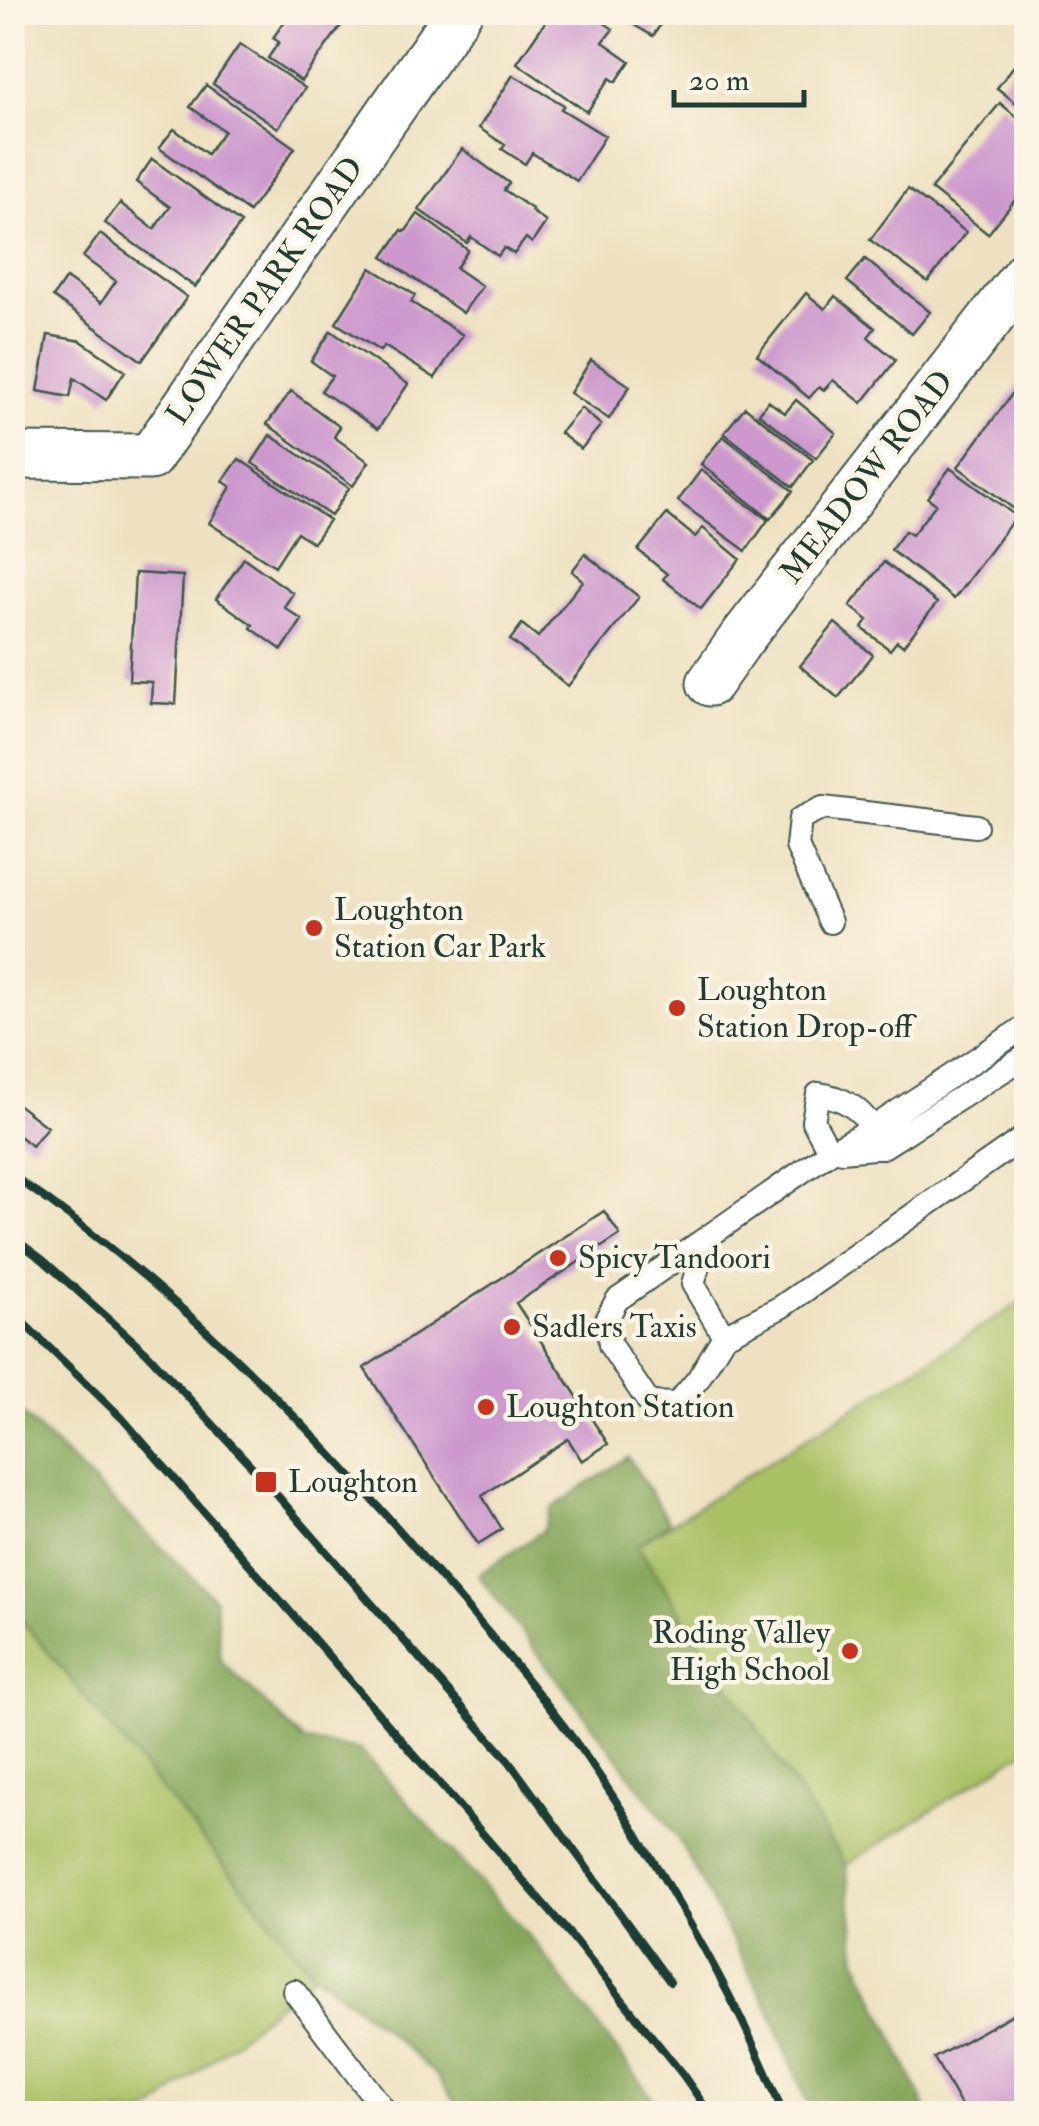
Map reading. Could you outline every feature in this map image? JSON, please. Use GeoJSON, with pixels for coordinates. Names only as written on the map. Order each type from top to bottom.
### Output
{"type":"FeatureCollection","features":[{"type":"Feature","properties":{"kind":"street","name":"LOWER PARK ROAD"},"geometry":{"type":"LineString","coordinates":[[12,456],[150,457],[459,12]]}},
{"type":"Feature","properties":{"kind":"street","name":"MEADOW ROAD"},"geometry":{"type":"LineString","coordinates":[[710,683],[1026,273]]}},
{"type":"Feature","properties":{"kind":"lane"},"geometry":{"type":"LineString","coordinates":[[830,922],[798,846],[800,820],[823,808],[976,826]]}},
{"type":"Feature","properties":{"kind":"lane"},"geometry":{"type":"LineString","coordinates":[[1026,1026],[873,1128],[830,1152],[617,1300],[608,1318],[610,1345],[650,1402],[677,1404],[698,1379],[724,1336],[781,1307],[1026,1136]]}},
{"type":"Feature","properties":{"kind":"lane"},"geometry":{"type":"LineString","coordinates":[[830,1152],[883,1147],[1026,1056]]}},
{"type":"Feature","properties":{"kind":"lane"},"geometry":{"type":"LineString","coordinates":[[830,1152],[812,1120],[818,1094],[836,1096],[863,1113],[873,1128]]}},
{"type":"Feature","properties":{"kind":"lane"},"geometry":{"type":"LineString","coordinates":[[706,1239],[693,1284],[724,1336]]}},
{"type":"Feature","properties":{"kind":"lane"},"geometry":{"type":"LineString","coordinates":[[294,1991],[387,2114]]}},
{"type":"Feature","properties":{"kind":"green space","name":"Roding Valley High School"},"geometry":{"type":"Polygon","coordinates":[[[1026,1299],[1026,1750],[846,1865],[637,1545],[1026,1299]]]}},
{"type":"Feature","properties":{"kind":"green space"},"geometry":{"type":"Polygon","coordinates":[[[12,1404],[215,1599],[221,1661],[304,1741],[360,1750],[535,1943],[664,2113],[463,2113],[436,2075],[314,1974],[13,1609],[12,1404]]]}},
{"type":"Feature","properties":{"kind":"green space"},"geometry":{"type":"Polygon","coordinates":[[[628,1457],[670,1523],[637,1545],[846,1865],[857,1959],[928,2113],[811,2113],[771,2013],[676,1835],[478,1575],[543,1531],[552,1508],[628,1457]]]}},
{"type":"Feature","properties":{"kind":"green space"},"geometry":{"type":"Polygon","coordinates":[[[12,1609],[314,1974],[149,2113],[13,2113],[12,1609]]]}},
{"type":"Feature","properties":{"kind":"building"},"geometry":{"type":"Polygon","coordinates":[[[291,12],[351,12],[301,81],[268,58],[279,42],[273,38],[291,12]]]}},
{"type":"Feature","properties":{"kind":"building"},"geometry":{"type":"Polygon","coordinates":[[[552,12],[589,12],[613,29],[603,42],[630,61],[616,82],[610,78],[587,112],[517,63],[552,12]]]}},
{"type":"Feature","properties":{"kind":"building"},"geometry":{"type":"Polygon","coordinates":[[[612,12],[685,12],[680,20],[668,13],[653,36],[612,12]]]}},
{"type":"Feature","properties":{"kind":"building"},"geometry":{"type":"Polygon","coordinates":[[[240,44],[305,88],[278,128],[213,84],[240,44]]]}},
{"type":"Feature","properties":{"kind":"building"},"geometry":{"type":"Polygon","coordinates":[[[1026,50],[1026,111],[997,88],[1026,50]]]}},
{"type":"Feature","properties":{"kind":"building"},"geometry":{"type":"Polygon","coordinates":[[[513,75],[564,105],[561,109],[605,136],[577,181],[532,153],[525,164],[479,128],[513,75]]]}},
{"type":"Feature","properties":{"kind":"building"},"geometry":{"type":"Polygon","coordinates":[[[206,85],[295,148],[249,212],[159,148],[174,129],[207,154],[224,131],[190,107],[206,85]]]}},
{"type":"Feature","properties":{"kind":"building"},"geometry":{"type":"Polygon","coordinates":[[[1000,103],[1026,125],[1026,186],[988,234],[931,189],[1000,103]]]}},
{"type":"Feature","properties":{"kind":"building"},"geometry":{"type":"Polygon","coordinates":[[[462,149],[509,183],[504,190],[546,222],[532,243],[526,238],[514,254],[504,248],[498,256],[471,237],[467,243],[419,210],[462,149]]]}},
{"type":"Feature","properties":{"kind":"building"},"geometry":{"type":"Polygon","coordinates":[[[152,159],[241,223],[195,287],[105,223],[120,203],[154,229],[170,207],[136,182],[152,159]]]}},
{"type":"Feature","properties":{"kind":"building"},"geometry":{"type":"Polygon","coordinates":[[[908,189],[966,232],[928,282],[870,240],[908,189]]]}},
{"type":"Feature","properties":{"kind":"building"},"geometry":{"type":"Polygon","coordinates":[[[418,214],[468,250],[456,268],[482,286],[463,313],[383,257],[418,214]]]}},
{"type":"Feature","properties":{"kind":"building"},"geometry":{"type":"Polygon","coordinates":[[[100,234],[187,297],[142,361],[53,297],[66,278],[101,303],[116,281],[83,257],[100,234]]]}},
{"type":"Feature","properties":{"kind":"building"},"geometry":{"type":"Polygon","coordinates":[[[865,259],[930,312],[912,334],[847,281],[865,259]]]}},
{"type":"Feature","properties":{"kind":"building"},"geometry":{"type":"Polygon","coordinates":[[[371,268],[415,295],[411,302],[463,335],[435,378],[384,346],[380,351],[336,323],[371,268]]]}},
{"type":"Feature","properties":{"kind":"building"},"geometry":{"type":"Polygon","coordinates":[[[806,293],[825,309],[835,296],[875,328],[868,337],[896,360],[862,403],[833,380],[809,398],[757,355],[806,293]]]}},
{"type":"Feature","properties":{"kind":"building"},"geometry":{"type":"Polygon","coordinates":[[[331,331],[408,384],[378,429],[321,391],[332,376],[311,361],[331,331]]]}},
{"type":"Feature","properties":{"kind":"building"},"geometry":{"type":"Polygon","coordinates":[[[48,335],[81,341],[125,371],[106,400],[74,378],[70,397],[38,391],[48,335]]]}},
{"type":"Feature","properties":{"kind":"building"},"geometry":{"type":"Polygon","coordinates":[[[591,360],[630,386],[609,419],[570,393],[591,360]]]}},
{"type":"Feature","properties":{"kind":"building"},"geometry":{"type":"Polygon","coordinates":[[[1023,379],[1026,381],[1026,518],[958,467],[1023,379]]]}},
{"type":"Feature","properties":{"kind":"building"},"geometry":{"type":"Polygon","coordinates":[[[291,391],[340,427],[334,437],[369,462],[353,486],[267,424],[291,391]]]}},
{"type":"Feature","properties":{"kind":"building"},"geometry":{"type":"Polygon","coordinates":[[[796,400],[836,433],[816,458],[759,414],[768,401],[785,413],[796,400]]]}},
{"type":"Feature","properties":{"kind":"building"},"geometry":{"type":"Polygon","coordinates":[[[745,407],[813,460],[793,487],[724,433],[745,407]]]}},
{"type":"Feature","properties":{"kind":"building"},"geometry":{"type":"Polygon","coordinates":[[[581,408],[601,425],[581,449],[560,433],[581,408]]]}},
{"type":"Feature","properties":{"kind":"building"},"geometry":{"type":"Polygon","coordinates":[[[270,435],[349,488],[331,516],[252,463],[270,435]]]}},
{"type":"Feature","properties":{"kind":"building"},"geometry":{"type":"Polygon","coordinates":[[[723,436],[793,491],[770,519],[701,464],[723,436]]]}},
{"type":"Feature","properties":{"kind":"building"},"geometry":{"type":"Polygon","coordinates":[[[239,459],[329,520],[313,543],[297,532],[275,566],[209,523],[231,487],[223,481],[239,459]]]}},
{"type":"Feature","properties":{"kind":"building"},"geometry":{"type":"Polygon","coordinates":[[[950,468],[1016,516],[954,599],[891,550],[905,531],[912,535],[936,504],[928,498],[950,468]]]}},
{"type":"Feature","properties":{"kind":"building"},"geometry":{"type":"Polygon","coordinates":[[[701,470],[768,520],[746,551],[678,501],[701,470]]]}},
{"type":"Feature","properties":{"kind":"building"},"geometry":{"type":"Polygon","coordinates":[[[667,514],[695,537],[703,528],[740,559],[701,609],[663,579],[667,574],[638,550],[667,514]]]}},
{"type":"Feature","properties":{"kind":"building"},"geometry":{"type":"Polygon","coordinates":[[[585,554],[639,597],[568,686],[510,640],[522,624],[538,637],[583,581],[572,571],[585,554]]]}},
{"type":"Feature","properties":{"kind":"building"},"geometry":{"type":"Polygon","coordinates":[[[244,558],[293,593],[284,607],[302,620],[282,650],[216,599],[244,558]]]}},
{"type":"Feature","properties":{"kind":"building"},"geometry":{"type":"Polygon","coordinates":[[[884,562],[937,603],[903,646],[897,641],[890,650],[862,628],[868,620],[850,606],[884,562]]]}},
{"type":"Feature","properties":{"kind":"building"},"geometry":{"type":"Polygon","coordinates":[[[135,573],[183,576],[176,704],[151,703],[152,682],[129,681],[135,573]]]}},
{"type":"Feature","properties":{"kind":"building"},"geometry":{"type":"Polygon","coordinates":[[[835,623],[873,655],[838,698],[800,666],[835,623]]]}},
{"type":"Feature","properties":{"kind":"building"},"geometry":{"type":"Polygon","coordinates":[[[12,1100],[47,1127],[32,1146],[12,1131],[12,1100]]]}},
{"type":"Feature","properties":{"kind":"building","name":"Loughton Station"},"geometry":{"type":"Polygon","coordinates":[[[604,1211],[620,1235],[516,1303],[608,1444],[582,1461],[568,1439],[482,1496],[502,1529],[478,1544],[364,1368],[604,1211]]]}},
{"type":"Feature","properties":{"kind":"building"},"geometry":{"type":"Polygon","coordinates":[[[1026,2007],[1026,2114],[966,2114],[934,2058],[1026,2007]]]}},
{"type":"Feature","properties":{"kind":"railway"},"geometry":{"type":"LineString","coordinates":[[12,1175],[126,1261],[283,1405],[380,1508],[547,1704],[609,1790],[707,1954],[783,2114]]}},
{"type":"Feature","properties":{"kind":"railway"},"geometry":{"type":"LineString","coordinates":[[12,1237],[147,1353],[256,1471],[509,1761],[670,1982]]}},
{"type":"Feature","properties":{"kind":"railway"},"geometry":{"type":"LineString","coordinates":[[12,1312],[122,1418],[568,1932],[710,2114]]}},
{"type":"Feature","properties":{"kind":"place","name":"Loughton Station Car Park"},"geometry":{"type":"Point","coordinates":[314,928]}},
{"type":"Feature","properties":{"kind":"place","name":"Loughton Station Drop-off"},"geometry":{"type":"Point","coordinates":[677,1008]}},
{"type":"Feature","properties":{"kind":"place","name":"Spicy Tandoori"},"geometry":{"type":"Point","coordinates":[558,1258]}},
{"type":"Feature","properties":{"kind":"place","name":"Sadlers Taxis"},"geometry":{"type":"Point","coordinates":[512,1327]}},
{"type":"Feature","properties":{"kind":"place","name":"Loughton Station"},"geometry":{"type":"Point","coordinates":[486,1407]}},
{"type":"Feature","properties":{"kind":"place","name":"Loughton"},"geometry":{"type":"Point","coordinates":[266,1482]}},
{"type":"Feature","properties":{"kind":"place","name":"Roding Valley High School"},"geometry":{"type":"Point","coordinates":[850,1651]}}]}
